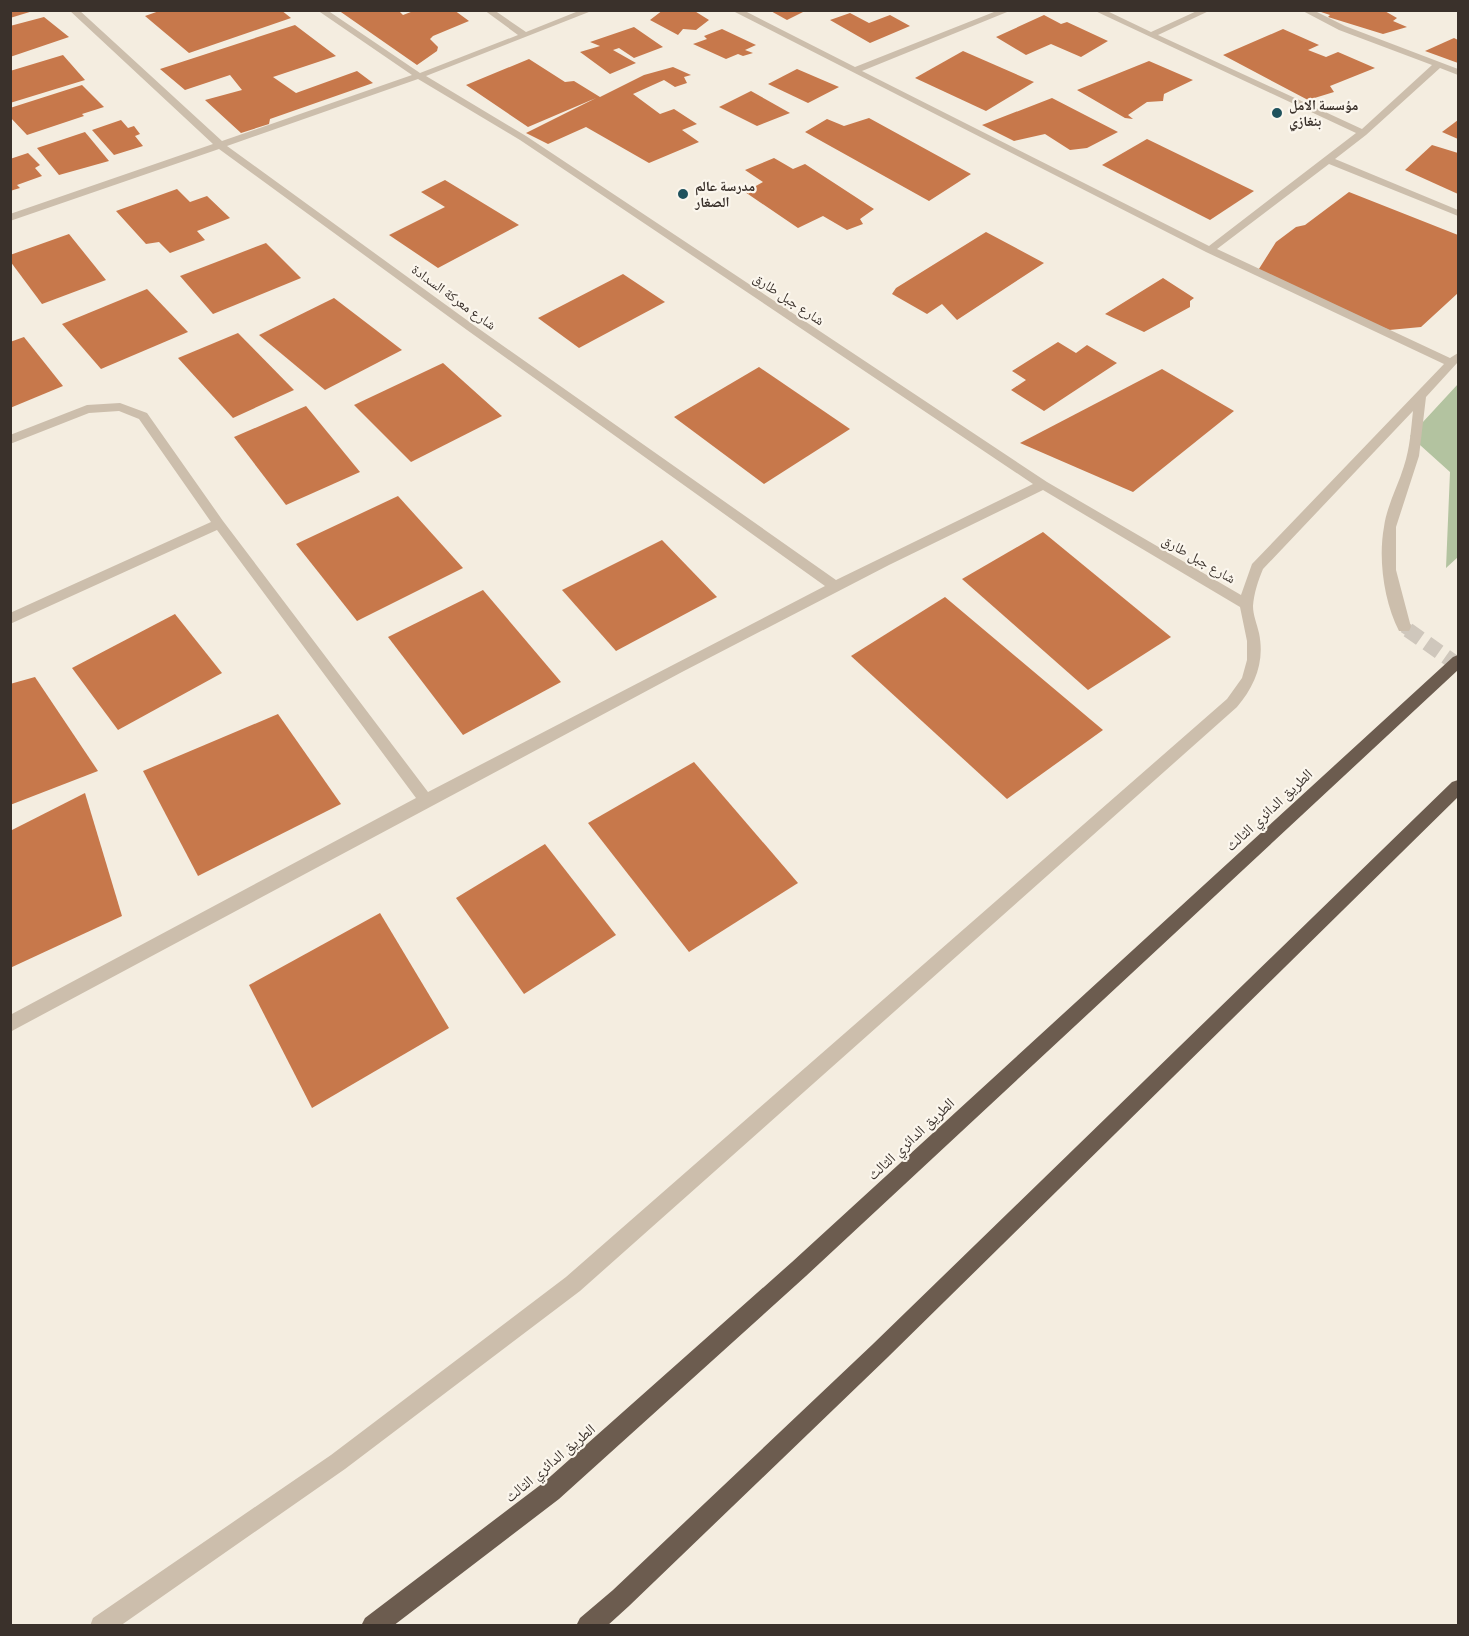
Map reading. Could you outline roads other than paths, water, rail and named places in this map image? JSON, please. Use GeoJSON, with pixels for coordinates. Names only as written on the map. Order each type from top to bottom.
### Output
{"type":"FeatureCollection","features":[{"type":"Feature","properties":{"kind":"highway","name":"الطريق الدائري الثالث"},"geometry":{"type":"LineString","coordinates":[[372,1626],[551,1491],[799,1269],[1458,661]]}},
{"type":"Feature","properties":{"kind":"highway"},"geometry":{"type":"LineString","coordinates":[[588,1626],[621,1598],[871,1360],[1458,787]]}},
{"type":"Feature","properties":{"kind":"street","name":"شارع معركة السدادة"},"geometry":{"type":"LineString","coordinates":[[73,10],[221,146],[471,328],[835,586]]}},
{"type":"Feature","properties":{"kind":"street","name":"شارع جبل طارق"},"geometry":{"type":"LineString","coordinates":[[321,10],[419,76],[523,138],[1043,485],[1246,604]]}},
{"type":"Feature","properties":{"kind":"street"},"geometry":{"type":"LineString","coordinates":[[488,10],[525,35]]}},
{"type":"Feature","properties":{"kind":"street"},"geometry":{"type":"LineString","coordinates":[[10,218],[419,76],[590,10]]}},
{"type":"Feature","properties":{"kind":"street"},"geometry":{"type":"LineString","coordinates":[[101,1626],[338,1462],[573,1284],[1232,704],[1250,680],[1254,667],[1255,649],[1246,604],[1249,584],[1257,567],[1455,359],[1210,250],[735,10]]}},
{"type":"Feature","properties":{"kind":"street"},"geometry":{"type":"LineString","coordinates":[[854,71],[1008,10]]}},
{"type":"Feature","properties":{"kind":"street"},"geometry":{"type":"LineString","coordinates":[[1096,10],[1363,133]]}},
{"type":"Feature","properties":{"kind":"street"},"geometry":{"type":"LineString","coordinates":[[1150,34],[1207,10]]}},
{"type":"Feature","properties":{"kind":"street"},"geometry":{"type":"LineString","coordinates":[[1305,10],[1458,72]]}},
{"type":"Feature","properties":{"kind":"street"},"geometry":{"type":"LineString","coordinates":[[1210,250],[1363,133],[1438,65]]}},
{"type":"Feature","properties":{"kind":"street"},"geometry":{"type":"LineString","coordinates":[[1329,160],[1458,213]]}},
{"type":"Feature","properties":{"kind":"street"},"geometry":{"type":"LineString","coordinates":[[1404,627],[1394,596],[1389,567],[1389,539],[1393,514],[1412,462],[1420,395]]}},
{"type":"Feature","properties":{"kind":"street"},"geometry":{"type":"LineString","coordinates":[[10,440],[87,409],[120,407],[143,416],[219,524],[426,800]]}},
{"type":"Feature","properties":{"kind":"street"},"geometry":{"type":"LineString","coordinates":[[10,1024],[426,800],[835,586],[926,539],[1043,485]]}},
{"type":"Feature","properties":{"kind":"street"},"geometry":{"type":"LineString","coordinates":[[10,619],[219,524]]}},
{"type":"Feature","properties":{"kind":"tunnel"},"geometry":{"type":"LineString","coordinates":[[1404,627],[1410,631]]}},
{"type":"Feature","properties":{"kind":"tunnel"},"geometry":{"type":"LineString","coordinates":[[1408,630],[1458,665]]}},
{"type":"Feature","properties":{"kind":"place","name":"مؤسسة الامل بنغازي"},"geometry":{"type":"Point","coordinates":[1277,113]}},
{"type":"Feature","properties":{"kind":"place","name":"مدرسة عالم الصغار"},"geometry":{"type":"Point","coordinates":[683,194]}}]}
